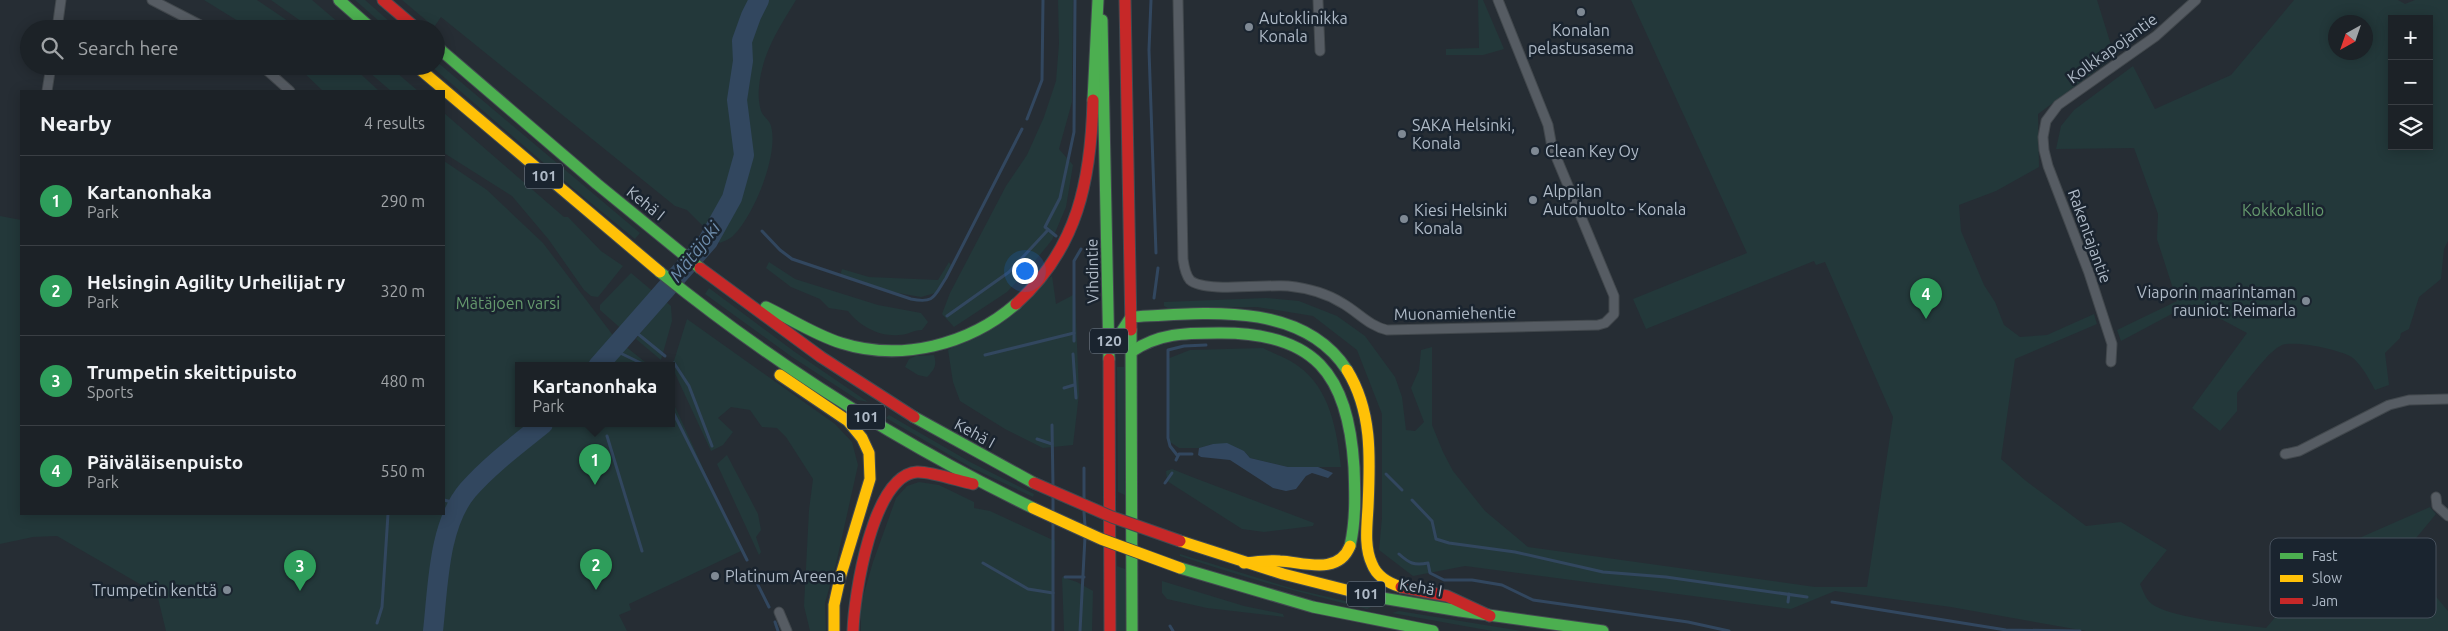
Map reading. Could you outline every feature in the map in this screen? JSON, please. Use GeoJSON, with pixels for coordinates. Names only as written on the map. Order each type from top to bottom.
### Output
{"type":"FeatureCollection","features":[{"type":"Feature","properties":{"kind":"main road"},"geometry":{"type":"LineString","coordinates":[[339,0],[362,20]]}},
{"type":"Feature","properties":{"kind":"main road"},"geometry":{"type":"LineString","coordinates":[[383,0],[406,20]]}},
{"type":"Feature","properties":{"kind":"main road"},"geometry":{"type":"LineString","coordinates":[[734,292],[810,330],[851,346],[883,350],[927,348],[955,340],[991,324],[1035,289],[1057,258],[1074,227],[1086,181],[1092,124],[1093,35],[1098,0]]}},
{"type":"Feature","properties":{"kind":"main road","name":"Vihdintie"},"geometry":{"type":"LineString","coordinates":[[1102,0],[1109,351],[1110,631]]}},
{"type":"Feature","properties":{"kind":"main road","name":"120"},"geometry":{"type":"LineString","coordinates":[[1125,0],[1132,352],[1132,631]]}},
{"type":"Feature","properties":{"kind":"main road","name":"Kehä I"},"geometry":{"type":"LineString","coordinates":[[445,54],[646,224],[806,346],[878,394],[972,450],[1034,483],[1112,517],[1244,563],[1358,593],[1490,616],[1603,631]]}},
{"type":"Feature","properties":{"kind":"main road","name":"101"},"geometry":{"type":"LineString","coordinates":[[427,75],[444,90]]}},
{"type":"Feature","properties":{"kind":"main road","name":"101"},"geometry":{"type":"LineString","coordinates":[[445,91],[629,247],[750,342],[896,436],[986,486],[1102,538],[1180,568],[1313,607],[1433,631]]}},
{"type":"Feature","properties":{"kind":"main road"},"geometry":{"type":"LineString","coordinates":[[1109,351],[1131,317],[1255,316],[1277,320],[1297,328],[1326,346],[1354,381],[1365,412],[1369,458],[1368,553],[1374,570],[1384,580],[1398,586],[1455,598],[1490,616]]}},
{"type":"Feature","properties":{"kind":"main road"},"geometry":{"type":"LineString","coordinates":[[1132,352],[1148,339],[1160,335],[1231,332],[1276,338],[1291,343],[1316,361],[1329,376],[1341,395],[1348,416],[1351,437],[1354,516],[1350,548],[1338,560],[1322,566],[1281,561],[1244,563]]}},
{"type":"Feature","properties":{"kind":"main road"},"geometry":{"type":"LineString","coordinates":[[750,342],[776,372],[848,421],[862,438],[869,453],[870,479],[840,578],[834,605],[834,631]]}},
{"type":"Feature","properties":{"kind":"main road"},"geometry":{"type":"LineString","coordinates":[[853,631],[853,607],[857,586],[877,517],[892,487],[908,474],[917,472],[986,486]]}},
{"type":"Feature","properties":{"kind":"street"},"geometry":{"type":"LineString","coordinates":[[58,20],[61,0]]}},
{"type":"Feature","properties":{"kind":"street"},"geometry":{"type":"LineString","coordinates":[[152,0],[191,20]]}},
{"type":"Feature","properties":{"kind":"street","name":"Muonamiehentie"},"geometry":{"type":"LineString","coordinates":[[1178,0],[1184,258],[1186,274],[1194,282],[1205,286],[1276,285],[1311,290],[1342,302],[1370,324],[1387,330],[1598,325],[1605,323],[1614,314],[1614,296],[1552,147],[1548,125],[1498,0]]}},
{"type":"Feature","properties":{"kind":"street"},"geometry":{"type":"LineString","coordinates":[[1318,0],[1320,52]]}},
{"type":"Feature","properties":{"kind":"street","name":"Kolkkapojantie"},"geometry":{"type":"LineString","coordinates":[[2046,121],[2058,105],[2156,36],[2196,0]]}},
{"type":"Feature","properties":{"kind":"street"},"geometry":{"type":"LineString","coordinates":[[46,90],[49,75]]}},
{"type":"Feature","properties":{"kind":"street"},"geometry":{"type":"LineString","coordinates":[[272,75],[289,90]]}},
{"type":"Feature","properties":{"kind":"street","name":"Rakentajantie"},"geometry":{"type":"LineString","coordinates":[[2046,121],[2043,137],[2048,166],[2089,274],[2112,344],[2111,362]]}},
{"type":"Feature","properties":{"kind":"street"},"geometry":{"type":"LineString","coordinates":[[2285,454],[2299,451],[2398,402],[2448,399]]}},
{"type":"Feature","properties":{"kind":"street"},"geometry":{"type":"LineString","coordinates":[[2436,497],[2437,506],[2448,516]]}},
{"type":"Feature","properties":{"kind":"street"},"geometry":{"type":"LineString","coordinates":[[778,612],[787,631]]}},
{"type":"Feature","properties":{"kind":"green space"},"geometry":{"type":"Polygon","coordinates":[[[204,0],[257,0],[287,20],[236,20],[204,0]]]}},
{"type":"Feature","properties":{"kind":"green space"},"geometry":{"type":"Polygon","coordinates":[[[271,0],[312,0],[335,20],[299,20],[271,0]]]}},
{"type":"Feature","properties":{"kind":"green space"},"geometry":{"type":"Polygon","coordinates":[[[355,0],[365,0],[388,20],[378,20],[355,0]]]}},
{"type":"Feature","properties":{"kind":"green space"},"geometry":{"type":"Polygon","coordinates":[[[402,0],[796,0],[772,41],[761,75],[759,104],[762,113],[770,123],[773,138],[763,184],[749,214],[732,237],[720,243],[687,210],[675,206],[445,20],[441,17],[439,20],[426,20],[402,0]]]}},
{"type":"Feature","properties":{"kind":"green space"},"geometry":{"type":"Polygon","coordinates":[[[1058,0],[1073,0],[1072,102],[1059,149],[1073,165],[1066,207],[1052,240],[1025,273],[1007,292],[954,327],[942,314],[950,293],[1006,186],[1027,155],[1044,117],[1056,81],[1059,44],[1058,0]]]}},
{"type":"Feature","properties":{"kind":"green space"},"geometry":{"type":"Polygon","coordinates":[[[1478,0],[1483,0],[1504,49],[1483,55],[1446,55],[1446,49],[1479,48],[1478,0]]]}},
{"type":"Feature","properties":{"kind":"green space"},"geometry":{"type":"Polygon","coordinates":[[[1631,0],[2097,0],[2111,45],[2109,61],[2038,114],[2039,167],[1996,191],[1959,205],[1961,231],[1984,285],[1995,302],[2004,325],[2020,337],[2047,335],[2094,314],[2097,324],[2015,359],[2001,459],[2026,481],[2086,526],[2121,522],[2167,550],[2140,584],[2147,599],[2165,611],[2193,618],[2266,628],[2275,618],[2436,618],[2436,597],[2448,611],[2448,631],[2086,631],[1951,607],[1835,591],[1791,609],[1465,566],[1413,576],[1379,550],[1382,518],[1382,414],[1357,350],[1313,316],[1257,307],[1168,308],[1164,306],[1164,302],[1266,298],[1299,301],[1337,316],[1365,336],[1395,377],[1402,397],[1406,430],[1415,431],[1424,422],[1411,388],[1419,370],[1421,350],[1432,347],[1432,425],[1443,452],[1453,471],[1485,511],[1528,547],[1815,587],[1867,587],[1893,417],[1825,262],[1816,265],[1814,261],[1646,329],[1633,299],[1747,253],[1631,0]]]}},
{"type":"Feature","properties":{"kind":"green space","name":"Kokkokallio"},"geometry":{"type":"Polygon","coordinates":[[[2294,0],[2398,0],[2405,4],[2415,0],[2448,0],[2448,241],[2444,249],[2441,279],[2419,297],[2409,329],[2401,333],[2400,338],[2385,353],[2389,385],[2375,390],[2366,373],[2357,362],[2340,352],[2308,345],[2282,345],[2271,353],[2237,393],[2237,411],[2220,431],[2192,408],[2247,333],[2195,305],[2181,309],[2121,341],[2117,330],[2177,301],[2157,239],[2158,214],[2134,148],[2056,149],[2061,126],[2074,110],[2133,66],[2155,109],[2231,75],[2294,0]]]}},
{"type":"Feature","properties":{"kind":"green space"},"geometry":{"type":"Polygon","coordinates":[[[445,69],[640,233],[635,239],[441,75],[445,75],[445,69]]]}},
{"type":"Feature","properties":{"kind":"green space"},"geometry":{"type":"Polygon","coordinates":[[[306,75],[362,75],[378,90],[322,90],[306,75]]]}},
{"type":"Feature","properties":{"kind":"green space"},"geometry":{"type":"Polygon","coordinates":[[[372,75],[399,75],[417,90],[390,90],[372,75]]]}},
{"type":"Feature","properties":{"kind":"green space"},"geometry":{"type":"Polygon","coordinates":[[[445,114],[564,217],[568,217],[601,251],[623,266],[598,297],[591,296],[584,290],[549,240],[512,196],[445,154],[445,114]]]}},
{"type":"Feature","properties":{"kind":"green space","name":"Mätäjoen varsi"},"geometry":{"type":"Polygon","coordinates":[[[445,162],[487,190],[543,243],[615,338],[645,362],[515,362],[515,427],[675,427],[675,407],[741,551],[629,604],[631,610],[619,615],[627,631],[166,631],[157,594],[57,536],[33,537],[0,544],[0,216],[20,220],[20,515],[445,515],[445,162]]]}},
{"type":"Feature","properties":{"kind":"green space"},"geometry":{"type":"Polygon","coordinates":[[[769,262],[795,279],[878,305],[921,313],[928,322],[922,330],[905,334],[892,335],[877,332],[864,326],[848,311],[829,308],[820,299],[791,287],[766,268],[769,262]]]}},
{"type":"Feature","properties":{"kind":"green space"},"geometry":{"type":"Polygon","coordinates":[[[949,262],[952,267],[935,293],[921,297],[892,292],[840,276],[842,269],[869,277],[938,280],[949,262]]]}},
{"type":"Feature","properties":{"kind":"green space"},"geometry":{"type":"Polygon","coordinates":[[[631,273],[656,294],[625,332],[600,310],[600,305],[631,273]]]}},
{"type":"Feature","properties":{"kind":"green space"},"geometry":{"type":"Polygon","coordinates":[[[1052,276],[1056,304],[1075,294],[1079,394],[1073,445],[1043,448],[1005,429],[960,401],[953,382],[948,350],[1052,276]]]}},
{"type":"Feature","properties":{"kind":"green space"},"geometry":{"type":"Polygon","coordinates":[[[709,288],[795,352],[868,402],[858,400],[792,357],[705,294],[709,288]]]}},
{"type":"Feature","properties":{"kind":"green space"},"geometry":{"type":"Polygon","coordinates":[[[665,301],[671,306],[672,321],[661,360],[636,339],[665,301]]]}},
{"type":"Feature","properties":{"kind":"green space"},"geometry":{"type":"Polygon","coordinates":[[[687,319],[835,424],[852,442],[858,465],[836,564],[825,603],[826,631],[810,631],[804,606],[809,510],[813,479],[786,437],[777,428],[762,427],[750,410],[731,407],[718,418],[733,432],[723,445],[711,451],[675,373],[674,362],[687,319]]]}},
{"type":"Feature","properties":{"kind":"green space"},"geometry":{"type":"Polygon","coordinates":[[[1263,348],[1294,363],[1309,375],[1318,386],[1325,398],[1334,425],[1341,467],[1288,467],[1250,458],[1244,451],[1213,444],[1199,448],[1179,448],[1170,442],[1167,359],[1190,350],[1263,348]]]}},
{"type":"Feature","properties":{"kind":"green space"},"geometry":{"type":"Polygon","coordinates":[[[934,355],[935,367],[927,377],[918,375],[905,367],[909,359],[916,356],[934,355]]]}},
{"type":"Feature","properties":{"kind":"green space"},"geometry":{"type":"Polygon","coordinates":[[[1117,367],[1124,367],[1125,495],[1118,492],[1117,367]]]}},
{"type":"Feature","properties":{"kind":"green space"},"geometry":{"type":"Polygon","coordinates":[[[889,415],[972,463],[1034,494],[1033,497],[972,468],[886,418],[889,415]]]}},
{"type":"Feature","properties":{"kind":"green space"},"geometry":{"type":"Polygon","coordinates":[[[727,455],[758,514],[761,530],[756,537],[761,552],[759,555],[717,464],[727,455]]]}},
{"type":"Feature","properties":{"kind":"green space"},"geometry":{"type":"Polygon","coordinates":[[[1172,469],[1314,523],[1313,526],[1264,532],[1242,529],[1167,481],[1166,471],[1172,469]]]}},
{"type":"Feature","properties":{"kind":"green space"},"geometry":{"type":"Polygon","coordinates":[[[919,482],[939,485],[974,502],[974,508],[990,511],[1055,541],[1052,631],[861,631],[861,604],[873,562],[896,498],[907,486],[919,482]]]}},
{"type":"Feature","properties":{"kind":"green space"},"geometry":{"type":"Polygon","coordinates":[[[2430,507],[2436,514],[2416,538],[2359,538],[2430,507]]]}},
{"type":"Feature","properties":{"kind":"green space"},"geometry":{"type":"Polygon","coordinates":[[[1180,554],[1294,589],[1371,607],[1367,609],[1273,585],[1203,564],[1180,556],[1180,554]]]}},
{"type":"Feature","properties":{"kind":"green space"},"geometry":{"type":"Polygon","coordinates":[[[1117,566],[1125,569],[1125,631],[1117,631],[1117,566]]]}},
{"type":"Feature","properties":{"kind":"green space"},"geometry":{"type":"Polygon","coordinates":[[[1062,577],[1077,582],[1093,591],[1092,631],[1064,631],[1062,577]]]}},
{"type":"Feature","properties":{"kind":"green space"},"geometry":{"type":"Polygon","coordinates":[[[1162,581],[1244,606],[1283,614],[1284,617],[1207,608],[1167,599],[1162,593],[1162,581]]]}},
{"type":"Feature","properties":{"kind":"green space"},"geometry":{"type":"Polygon","coordinates":[[[1399,611],[1522,631],[1492,631],[1392,613],[1399,611]]]}},
{"type":"Feature","properties":{"kind":"water"},"geometry":{"type":"Polygon","coordinates":[[[1227,443],[1244,451],[1250,458],[1288,467],[1318,467],[1333,473],[1328,478],[1312,473],[1306,476],[1296,489],[1286,491],[1273,488],[1230,460],[1201,457],[1198,455],[1199,448],[1227,443]]]}},
{"type":"Feature","properties":{"kind":"waterway","name":"Mätäjoki"},"geometry":{"type":"LineString","coordinates":[[602,362],[708,241],[732,198],[744,155],[737,100],[743,61],[742,41],[759,0]]}},
{"type":"Feature","properties":{"kind":"waterway"},"geometry":{"type":"LineString","coordinates":[[1027,119],[1042,80],[1043,0]]}},
{"type":"Feature","properties":{"kind":"waterway"},"geometry":{"type":"LineString","coordinates":[[1056,236],[1045,227],[1060,198],[1074,132],[1075,0]]}},
{"type":"Feature","properties":{"kind":"waterway"},"geometry":{"type":"LineString","coordinates":[[1151,0],[1149,50],[1156,253]]}},
{"type":"Feature","properties":{"kind":"waterway"},"geometry":{"type":"LineString","coordinates":[[762,231],[780,250],[792,259],[911,299],[929,299],[936,294],[946,278],[1022,129]]}},
{"type":"Feature","properties":{"kind":"waterway"},"geometry":{"type":"LineString","coordinates":[[947,316],[1009,272],[1047,231]]}},
{"type":"Feature","properties":{"kind":"waterway"},"geometry":{"type":"LineString","coordinates":[[1074,341],[1074,261],[1081,249]]}},
{"type":"Feature","properties":{"kind":"waterway"},"geometry":{"type":"LineString","coordinates":[[1154,298],[1158,268]]}},
{"type":"Feature","properties":{"kind":"waterway"},"geometry":{"type":"LineString","coordinates":[[632,329],[665,356]]}},
{"type":"Feature","properties":{"kind":"waterway"},"geometry":{"type":"LineString","coordinates":[[985,355],[1074,333]]}},
{"type":"Feature","properties":{"kind":"waterway"},"geometry":{"type":"LineString","coordinates":[[1177,455],[1170,446],[1168,438],[1168,350],[1184,346],[1206,345]]}},
{"type":"Feature","properties":{"kind":"waterway"},"geometry":{"type":"LineString","coordinates":[[614,350],[639,362]]}},
{"type":"Feature","properties":{"kind":"waterway"},"geometry":{"type":"LineString","coordinates":[[1073,354],[1076,398]]}},
{"type":"Feature","properties":{"kind":"waterway"},"geometry":{"type":"LineString","coordinates":[[675,365],[689,386],[712,446]]}},
{"type":"Feature","properties":{"kind":"waterway"},"geometry":{"type":"LineString","coordinates":[[1064,388],[1074,385]]}},
{"type":"Feature","properties":{"kind":"waterway"},"geometry":{"type":"LineString","coordinates":[[675,416],[747,560]]}},
{"type":"Feature","properties":{"kind":"waterway"},"geometry":{"type":"LineString","coordinates":[[1052,425],[1053,485]]}},
{"type":"Feature","properties":{"kind":"waterway","name":"Mätäjoki"},"geometry":{"type":"LineString","coordinates":[[433,631],[441,558],[445,539],[458,504],[485,472],[539,427]]}},
{"type":"Feature","properties":{"kind":"waterway"},"geometry":{"type":"LineString","coordinates":[[607,436],[642,551]]}},
{"type":"Feature","properties":{"kind":"waterway"},"geometry":{"type":"LineString","coordinates":[[1037,439],[1052,444]]}},
{"type":"Feature","properties":{"kind":"waterway"},"geometry":{"type":"LineString","coordinates":[[1176,460],[1179,454],[1192,454]]}},
{"type":"Feature","properties":{"kind":"waterway"},"geometry":{"type":"LineString","coordinates":[[1084,468],[1084,498]]}},
{"type":"Feature","properties":{"kind":"waterway"},"geometry":{"type":"LineString","coordinates":[[1165,483],[1172,473]]}},
{"type":"Feature","properties":{"kind":"waterway"},"geometry":{"type":"LineString","coordinates":[[1386,474],[1402,490]]}},
{"type":"Feature","properties":{"kind":"waterway"},"geometry":{"type":"LineString","coordinates":[[1053,496],[1053,512]]}},
{"type":"Feature","properties":{"kind":"waterway"},"geometry":{"type":"LineString","coordinates":[[445,500],[459,504]]}},
{"type":"Feature","properties":{"kind":"waterway"},"geometry":{"type":"LineString","coordinates":[[1412,500],[1432,521],[1436,539],[1449,543],[1515,552],[1603,572],[1666,577],[1807,597]]}},
{"type":"Feature","properties":{"kind":"waterway"},"geometry":{"type":"LineString","coordinates":[[1084,512],[1085,526]]}},
{"type":"Feature","properties":{"kind":"waterway"},"geometry":{"type":"LineString","coordinates":[[377,623],[382,607],[388,515]]}},
{"type":"Feature","properties":{"kind":"waterway"},"geometry":{"type":"LineString","coordinates":[[1053,523],[1053,631]]}},
{"type":"Feature","properties":{"kind":"waterway"},"geometry":{"type":"LineString","coordinates":[[1080,631],[1085,537]]}},
{"type":"Feature","properties":{"kind":"waterway"},"geometry":{"type":"LineString","coordinates":[[1399,554],[1412,563],[1428,563],[1430,573],[1444,580],[1472,580],[1502,585],[1533,600],[1688,622],[1729,631]]}},
{"type":"Feature","properties":{"kind":"waterway"},"geometry":{"type":"LineString","coordinates":[[983,563],[1028,589],[1053,593]]}},
{"type":"Feature","properties":{"kind":"waterway"},"geometry":{"type":"LineString","coordinates":[[753,575],[769,607]]}},
{"type":"Feature","properties":{"kind":"waterway"},"geometry":{"type":"LineString","coordinates":[[1065,577],[1084,577]]}},
{"type":"Feature","properties":{"kind":"waterway"},"geometry":{"type":"LineString","coordinates":[[1788,602],[1789,594]]}},
{"type":"Feature","properties":{"kind":"waterway"},"geometry":{"type":"LineString","coordinates":[[1832,602],[2006,630],[2080,631]]}},
{"type":"Feature","properties":{"kind":"waterway"},"geometry":{"type":"LineString","coordinates":[[775,622],[778,631]]}},
{"type":"Feature","properties":{"kind":"waterway"},"geometry":{"type":"LineString","coordinates":[[1170,626],[1173,631]]}},
{"type":"Feature","properties":{"kind":"traffic: fast"},"geometry":{"type":"LineString","coordinates":[[339,0],[362,20]]}},
{"type":"Feature","properties":{"kind":"traffic: fast"},"geometry":{"type":"LineString","coordinates":[[1093,100],[1098,0]]}},
{"type":"Feature","properties":{"kind":"traffic: fast"},"geometry":{"type":"LineString","coordinates":[[1102,20],[1109,359]]}},
{"type":"Feature","properties":{"kind":"traffic: fast"},"geometry":{"type":"LineString","coordinates":[[445,54],[597,184],[700,268]]}},
{"type":"Feature","properties":{"kind":"traffic: fast"},"geometry":{"type":"LineString","coordinates":[[660,272],[748,339],[839,400],[934,457],[1033,508]]}},
{"type":"Feature","properties":{"kind":"traffic: fast"},"geometry":{"type":"LineString","coordinates":[[766,307],[831,340],[887,351],[910,350],[956,339],[977,330],[1016,304]]}},
{"type":"Feature","properties":{"kind":"traffic: fast"},"geometry":{"type":"LineString","coordinates":[[1109,351],[1131,317],[1188,314],[1249,316],[1278,321],[1304,332],[1328,347],[1347,370]]}},
{"type":"Feature","properties":{"kind":"traffic: fast"},"geometry":{"type":"LineString","coordinates":[[1131,330],[1132,631]]}},
{"type":"Feature","properties":{"kind":"traffic: fast"},"geometry":{"type":"LineString","coordinates":[[1131,352],[1152,341],[1173,335],[1206,333],[1251,335],[1279,340],[1302,350],[1320,365],[1334,383],[1344,407],[1350,434],[1355,497],[1350,546]]}},
{"type":"Feature","properties":{"kind":"traffic: fast"},"geometry":{"type":"LineString","coordinates":[[914,417],[1034,483]]}},
{"type":"Feature","properties":{"kind":"traffic: fast"},"geometry":{"type":"LineString","coordinates":[[1180,568],[1313,607],[1433,631]]}},
{"type":"Feature","properties":{"kind":"traffic: fast"},"geometry":{"type":"LineString","coordinates":[[1370,596],[1603,631]]}},
{"type":"Feature","properties":{"kind":"traffic: slow"},"geometry":{"type":"LineString","coordinates":[[427,75],[444,90]]}},
{"type":"Feature","properties":{"kind":"traffic: slow"},"geometry":{"type":"LineString","coordinates":[[445,90],[660,272]]}},
{"type":"Feature","properties":{"kind":"traffic: slow"},"geometry":{"type":"LineString","coordinates":[[1347,370],[1362,403],[1366,419],[1369,454],[1367,536],[1369,557],[1374,569],[1380,576],[1401,587]]}},
{"type":"Feature","properties":{"kind":"traffic: slow"},"geometry":{"type":"LineString","coordinates":[[780,375],[848,421],[862,438],[869,453],[870,479],[840,578],[834,605],[834,631]]}},
{"type":"Feature","properties":{"kind":"traffic: slow"},"geometry":{"type":"LineString","coordinates":[[1033,508],[1101,539],[1180,568]]}},
{"type":"Feature","properties":{"kind":"traffic: slow"},"geometry":{"type":"LineString","coordinates":[[1180,541],[1283,574],[1370,596]]}},
{"type":"Feature","properties":{"kind":"traffic: slow"},"geometry":{"type":"LineString","coordinates":[[1244,563],[1276,561],[1309,565],[1329,564],[1337,561],[1350,546]]}},
{"type":"Feature","properties":{"kind":"traffic: jam"},"geometry":{"type":"LineString","coordinates":[[383,0],[406,20]]}},
{"type":"Feature","properties":{"kind":"traffic: jam"},"geometry":{"type":"LineString","coordinates":[[1125,0],[1131,330]]}},
{"type":"Feature","properties":{"kind":"traffic: jam"},"geometry":{"type":"LineString","coordinates":[[1016,304],[1037,282],[1054,260],[1067,236],[1077,211],[1089,158],[1093,100]]}},
{"type":"Feature","properties":{"kind":"traffic: jam"},"geometry":{"type":"LineString","coordinates":[[700,268],[821,357],[914,417]]}},
{"type":"Feature","properties":{"kind":"traffic: jam"},"geometry":{"type":"LineString","coordinates":[[1109,359],[1110,631]]}},
{"type":"Feature","properties":{"kind":"traffic: jam"},"geometry":{"type":"LineString","coordinates":[[853,631],[862,567],[877,515],[888,493],[901,478],[917,472],[973,484]]}},
{"type":"Feature","properties":{"kind":"traffic: jam"},"geometry":{"type":"LineString","coordinates":[[1034,483],[1112,517],[1180,541]]}},
{"type":"Feature","properties":{"kind":"traffic: jam"},"geometry":{"type":"LineString","coordinates":[[1401,587],[1447,596],[1490,616]]}},
{"type":"Feature","properties":{"kind":"place","name":"Konalan pelastusasema"},"geometry":{"type":"Point","coordinates":[1581,12]}},
{"type":"Feature","properties":{"kind":"place","name":"Autoklinikka Konala"},"geometry":{"type":"Point","coordinates":[1249,27]}},
{"type":"Feature","properties":{"kind":"place","name":"SAKA Helsinki, Konala"},"geometry":{"type":"Point","coordinates":[1402,134]}},
{"type":"Feature","properties":{"kind":"place","name":"Clean Key Oy"},"geometry":{"type":"Point","coordinates":[1535,151]}},
{"type":"Feature","properties":{"kind":"place","name":"Alppilan Autohuolto - Konala"},"geometry":{"type":"Point","coordinates":[1533,200]}},
{"type":"Feature","properties":{"kind":"place","name":"Kiesi Helsinki Konala"},"geometry":{"type":"Point","coordinates":[1404,219]}},
{"type":"Feature","properties":{"kind":"place","name":"Viaporin maarintaman rauniot: Reimarla"},"geometry":{"type":"Point","coordinates":[2306,301]}},
{"type":"Feature","properties":{"kind":"place","name":"Päiväläisenpuisto"},"geometry":{"type":"Point","coordinates":[1926,319]}},
{"type":"Feature","properties":{"kind":"place","name":"Kartanonhaka"},"geometry":{"type":"Point","coordinates":[595,485]}},
{"type":"Feature","properties":{"kind":"place","name":"Platinum Areena"},"geometry":{"type":"Point","coordinates":[715,576]}},
{"type":"Feature","properties":{"kind":"place","name":"Trumpetin kenttä"},"geometry":{"type":"Point","coordinates":[227,590]}},
{"type":"Feature","properties":{"kind":"place","name":"Helsingin Agility Urheilijat ry"},"geometry":{"type":"Point","coordinates":[596,590]}},
{"type":"Feature","properties":{"kind":"place","name":"Trumpetin skeittipuisto"},"geometry":{"type":"Point","coordinates":[300,591]}}]}
